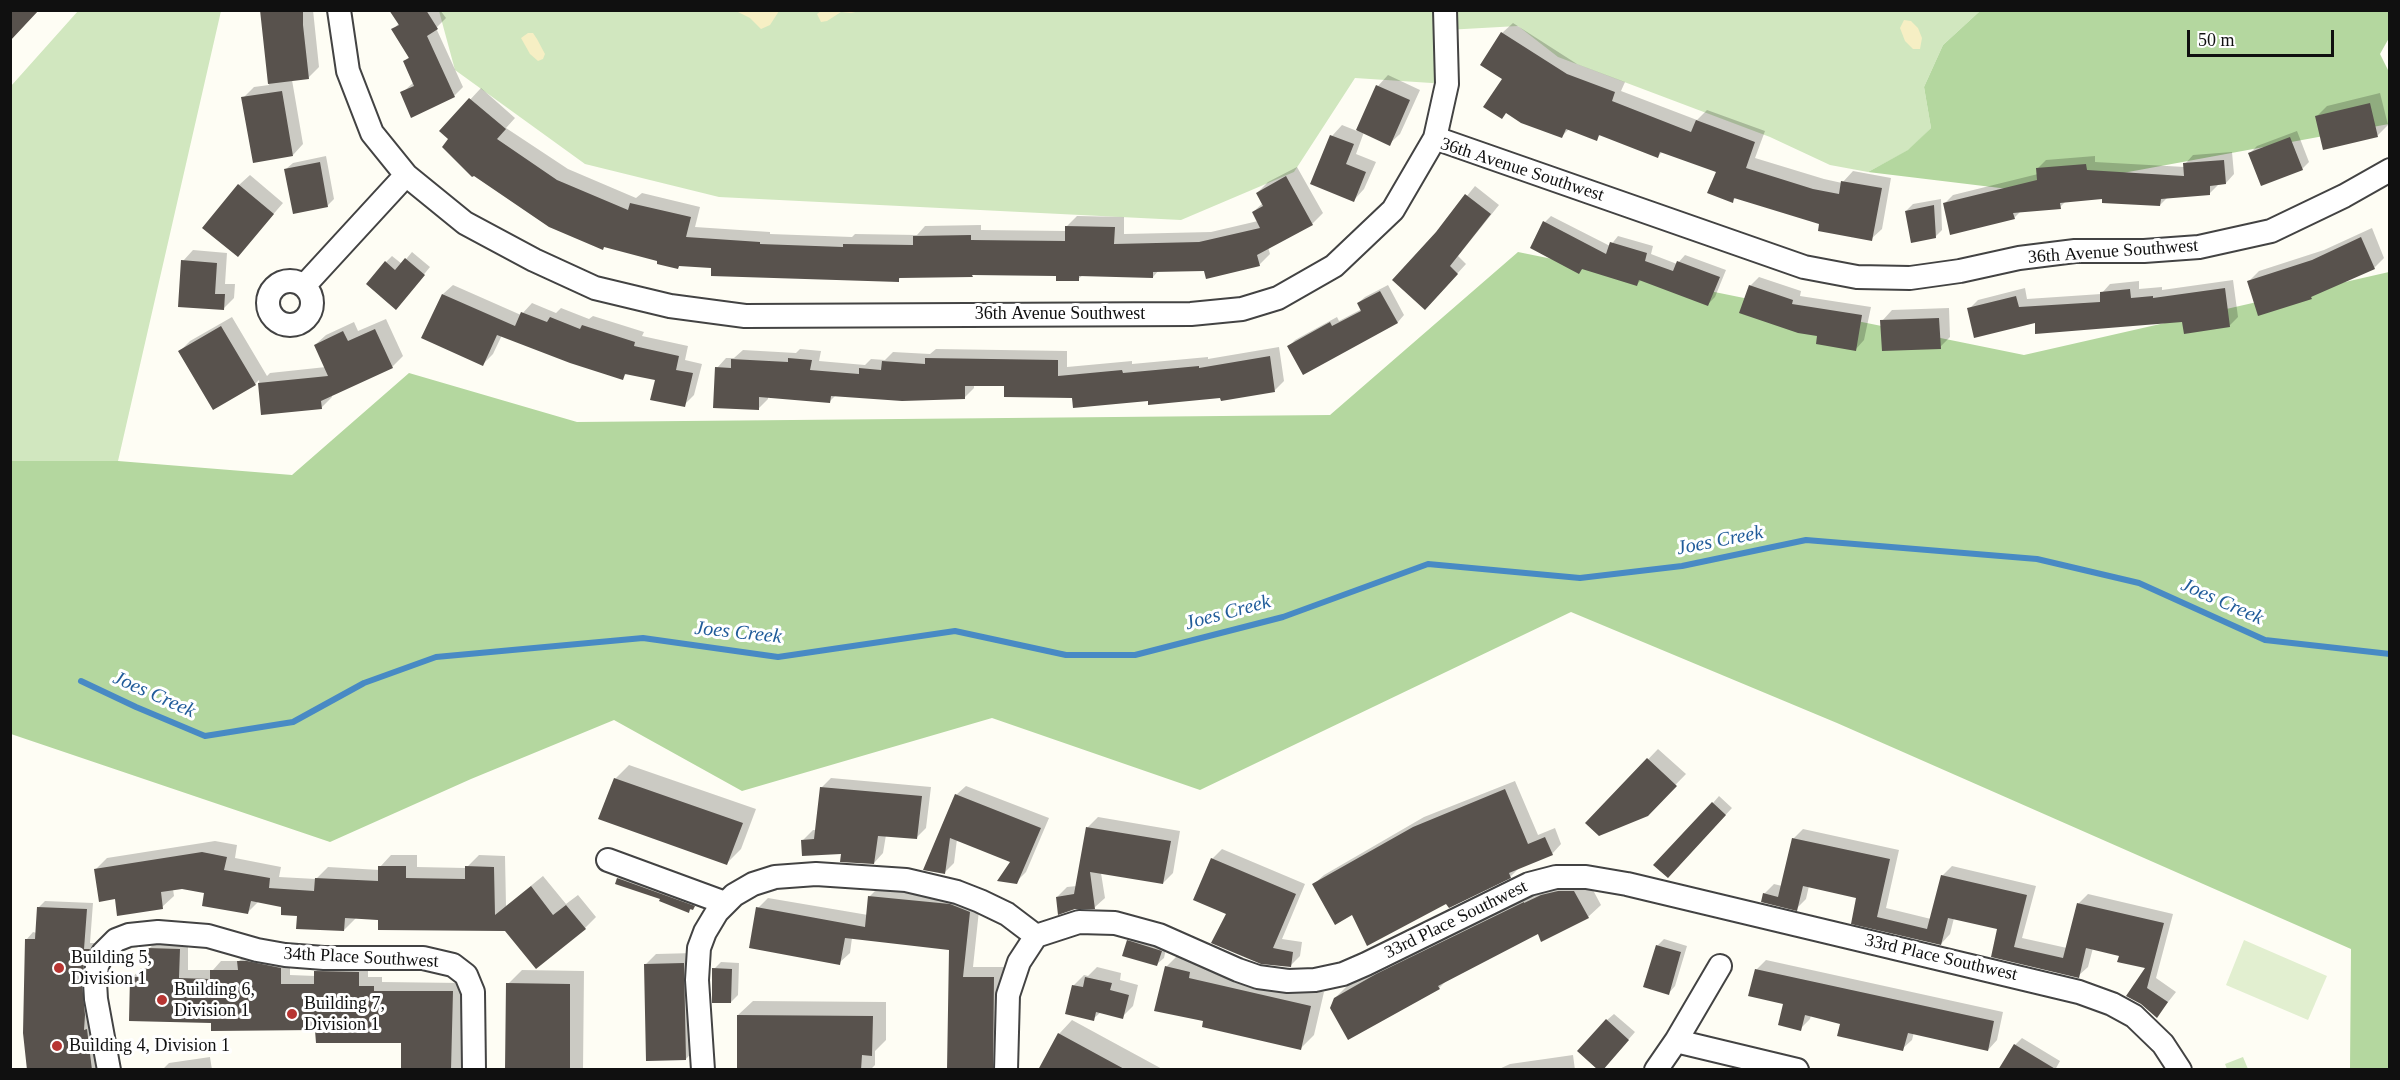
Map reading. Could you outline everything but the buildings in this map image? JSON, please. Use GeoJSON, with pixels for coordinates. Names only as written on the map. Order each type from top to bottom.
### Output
{"type":"FeatureCollection","features":[{"type":"Feature","properties":{"kind":"street","name":"36th Avenue Southwest"},"geometry":{"type":"LineString","coordinates":[[339,10],[348,71],[372,133],[406,175],[465,223],[534,260],[595,288],[670,306],[744,316],[1191,314],[1242,309],[1278,298],[1334,266],[1393,210],[1436,138],[1803,267],[1857,277],[1899,278],[1960,271],[2019,258],[2075,251],[2144,251],[2209,244],[2271,231],[2344,196],[2390,170]]}},
{"type":"Feature","properties":{"kind":"street"},"geometry":{"type":"LineString","coordinates":[[1436,138],[1447,84],[1445,10]]}},
{"type":"Feature","properties":{"kind":"street"},"geometry":{"type":"LineString","coordinates":[[304,286],[406,175]]}},
{"type":"Feature","properties":{"kind":"street"},"geometry":{"type":"LineString","coordinates":[[608,860],[725,903]]}},
{"type":"Feature","properties":{"kind":"street"},"geometry":{"type":"LineString","coordinates":[[702,1070],[697,980],[698,955],[705,932],[725,903],[753,884],[775,878],[816,874],[895,879],[928,884],[972,898],[1007,914],[1036,936],[1019,962],[1008,995],[1006,1070]]}},
{"type":"Feature","properties":{"kind":"street","name":"33rd Place Southwest"},"geometry":{"type":"LineString","coordinates":[[1036,936],[1079,922],[1115,923],[1159,935],[1248,974],[1288,981],[1315,981],[1342,974],[1366,964],[1529,884],[1561,876],[1586,877],[1626,884],[2079,992],[2112,1004],[2134,1016],[2163,1044],[2180,1070]]}},
{"type":"Feature","properties":{"kind":"street","name":"34th Place Southwest"},"geometry":{"type":"LineString","coordinates":[[109,1070],[96,999],[95,974],[103,953],[111,944],[123,937],[147,932],[187,933],[219,938],[257,950],[285,955],[324,958],[423,958],[458,967],[468,979],[474,997],[474,1070]]}},
{"type":"Feature","properties":{"kind":"street"},"geometry":{"type":"LineString","coordinates":[[1656,1070],[1676,1041],[1720,966]]}},
{"type":"Feature","properties":{"kind":"street"},"geometry":{"type":"LineString","coordinates":[[1676,1041],[1797,1070]]}},
{"type":"Feature","properties":{"kind":"green space"},"geometry":{"type":"Polygon","coordinates":[[[78,11],[221,11],[118,461],[11,461],[11,86],[78,11]]]}},
{"type":"Feature","properties":{"kind":"green space"},"geometry":{"type":"Polygon","coordinates":[[[439,11],[1980,11],[1943,45],[1924,87],[1931,128],[1909,150],[1868,172],[1830,165],[1770,137],[1558,57],[1518,26],[1446,30],[1447,84],[1355,78],[1294,172],[1181,220],[719,197],[585,164],[455,70],[439,11]]]}},
{"type":"Feature","properties":{"kind":"green space"},"geometry":{"type":"Polygon","coordinates":[[[1980,11],[2389,11],[2389,38],[2380,54],[2389,72],[2389,124],[2025,191],[1868,172],[1908,150],[1931,128],[1924,87],[1943,45],[1980,11]]]}},
{"type":"Feature","properties":{"kind":"green space"},"geometry":{"type":"Polygon","coordinates":[[[1518,252],[2024,355],[2389,272],[2389,1069],[2350,1069],[2351,949],[1837,723],[1571,612],[1200,790],[992,718],[742,791],[614,720],[471,779],[330,842],[11,734],[11,461],[118,461],[292,475],[409,373],[577,422],[1330,415],[1518,252]]]}},
{"type":"Feature","properties":{"kind":"green space"},"geometry":{"type":"Polygon","coordinates":[[[2244,940],[2327,976],[2308,1020],[2226,985],[2244,940]]]}},
{"type":"Feature","properties":{"kind":"green space"},"geometry":{"type":"Polygon","coordinates":[[[2243,1057],[2248,1069],[2227,1069],[2225,1064],[2243,1057]]]}},
{"type":"Feature","properties":{"kind":"sand"},"geometry":{"type":"Polygon","coordinates":[[[736,11],[779,11],[770,25],[761,29],[750,18],[736,11]]]}},
{"type":"Feature","properties":{"kind":"sand"},"geometry":{"type":"Polygon","coordinates":[[[821,11],[860,11],[841,12],[821,22],[817,14],[821,11]]]}},
{"type":"Feature","properties":{"kind":"sand"},"geometry":{"type":"Polygon","coordinates":[[[1904,20],[1911,21],[1918,28],[1922,38],[1920,49],[1913,49],[1905,41],[1900,28],[1904,20]]]}},
{"type":"Feature","properties":{"kind":"sand"},"geometry":{"type":"Polygon","coordinates":[[[528,33],[533,33],[537,39],[545,54],[543,59],[538,61],[530,54],[521,38],[528,33]]]}},
{"type":"Feature","properties":{"kind":"waterway","name":"Joes Creek"},"geometry":{"type":"LineString","coordinates":[[81,681],[205,736],[293,722],[364,683],[436,657],[643,638],[778,657],[955,631],[1066,655],[1135,655],[1283,617],[1428,564],[1580,578],[1682,566],[1806,540],[2037,559],[2139,583],[2265,640],[2390,654]]}},
{"type":"Feature","properties":{"kind":"place","name":"Building 5, Division 1"},"geometry":{"type":"Point","coordinates":[59,968]}},
{"type":"Feature","properties":{"kind":"place","name":"Building 6, Division 1"},"geometry":{"type":"Point","coordinates":[162,1000]}},
{"type":"Feature","properties":{"kind":"place","name":"Building 7, Division 1"},"geometry":{"type":"Point","coordinates":[292,1014]}},
{"type":"Feature","properties":{"kind":"place","name":"Building 4, Division 1"},"geometry":{"type":"Point","coordinates":[57,1046]}}]}
